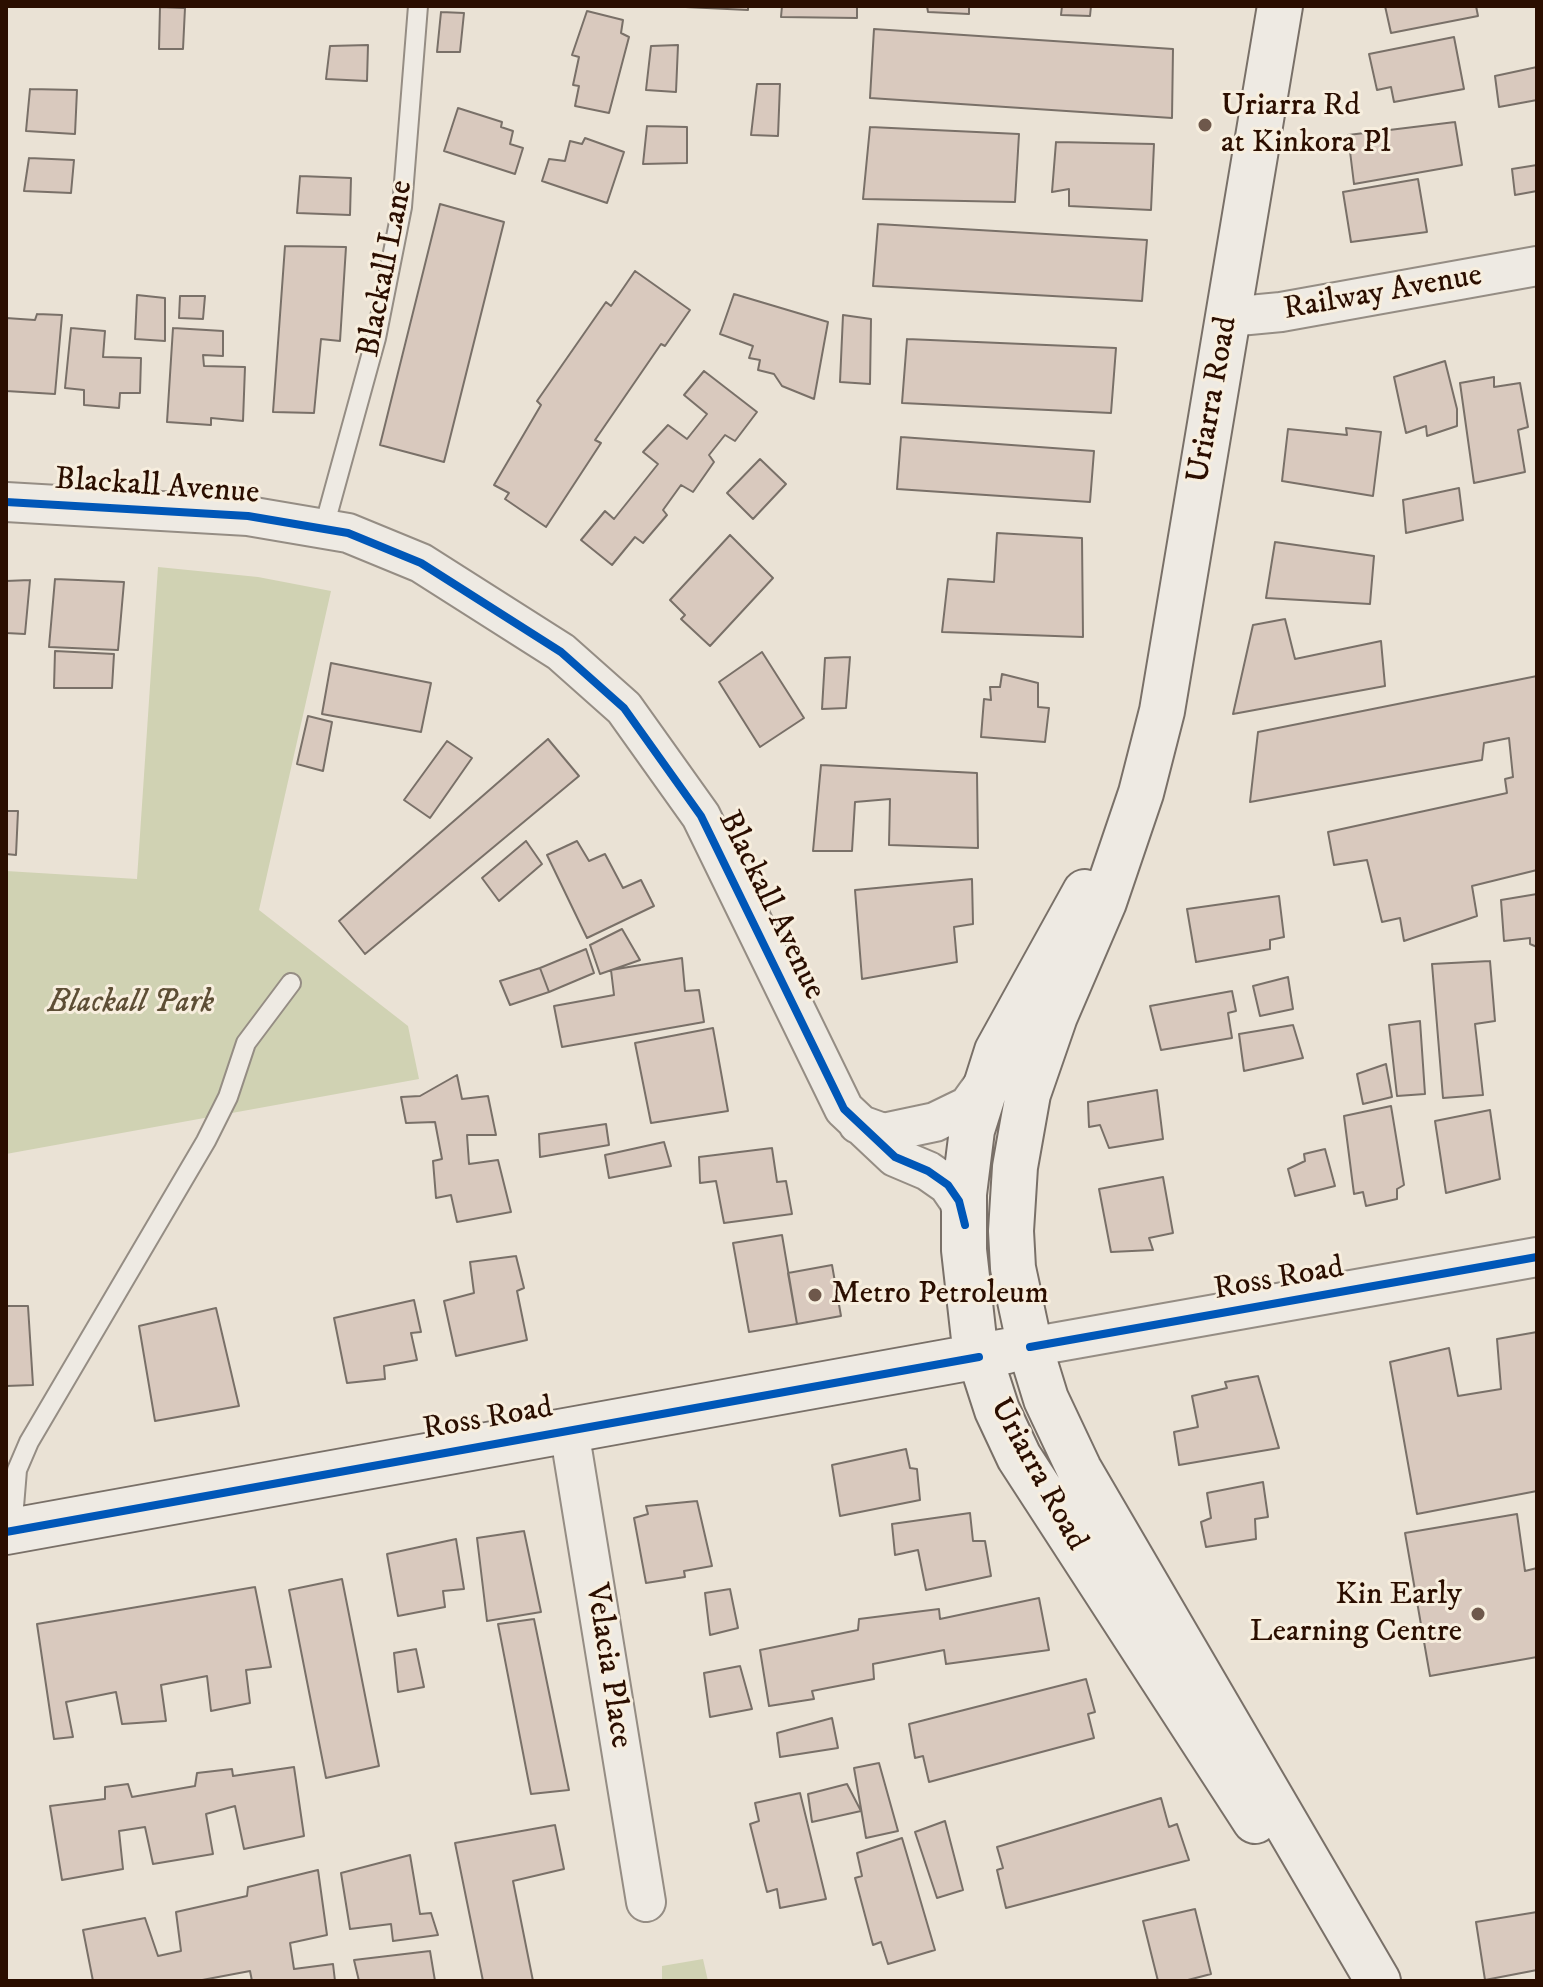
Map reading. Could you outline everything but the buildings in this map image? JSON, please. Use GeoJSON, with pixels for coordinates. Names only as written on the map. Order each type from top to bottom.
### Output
{"type":"FeatureCollection","features":[{"type":"Feature","properties":{"kind":"main road","name":"Uriarra Road"},"geometry":{"type":"LineString","coordinates":[[1280,6],[1171,665],[1141,793],[1090,941],[1055,1016],[1022,1117],[1011,1231],[1013,1268],[1030,1347],[1046,1399],[1079,1469],[1378,1981]]}},
{"type":"Feature","properties":{"kind":"main road","name":"Uriarra Road"},"geometry":{"type":"LineString","coordinates":[[1141,793],[1006,1033],[986,1081],[972,1130],[964,1194],[966,1290],[979,1357],[997,1410],[1019,1457],[1302,1894],[1348,1981]]}},
{"type":"Feature","properties":{"kind":"main road","name":"Ross Road"},"geometry":{"type":"LineString","coordinates":[[9,1531],[1030,1347]]}},
{"type":"Feature","properties":{"kind":"street","name":"Railway Avenue"},"geometry":{"type":"LineString","coordinates":[[1228,317],[1281,312],[1537,266]]}},
{"type":"Feature","properties":{"kind":"street","name":"Blackall Avenue"},"geometry":{"type":"LineString","coordinates":[[6,502],[248,516],[324,527],[396,552],[501,611],[561,652],[624,708],[701,816],[844,1109],[895,1157],[928,1171],[948,1185],[959,1201],[965,1225]]}},
{"type":"Feature","properties":{"kind":"street"},"geometry":{"type":"LineString","coordinates":[[858,1124],[883,1133],[935,1122],[968,1106],[986,1081]]}},
{"type":"Feature","properties":{"kind":"street","name":"Ross Road"},"geometry":{"type":"LineString","coordinates":[[1030,1347],[1537,1257]]}},
{"type":"Feature","properties":{"kind":"street","name":"Velacia Place"},"geometry":{"type":"LineString","coordinates":[[569,1430],[646,1902]]}},
{"type":"Feature","properties":{"kind":"lane","name":"Blackall Lane"},"geometry":{"type":"LineString","coordinates":[[324,527],[373,352],[402,207],[418,6]]}},
{"type":"Feature","properties":{"kind":"lane"},"geometry":{"type":"LineString","coordinates":[[9,1531],[17,1470],[29,1442],[206,1141],[228,1097],[246,1043],[291,983]]}},
{"type":"Feature","properties":{"kind":"green space","name":"Blackall Park"},"geometry":{"type":"Polygon","coordinates":[[[158,567],[258,577],[331,591],[259,910],[408,1026],[419,1079],[6,1154],[6,871],[137,879],[158,567]]]}},
{"type":"Feature","properties":{"kind":"green space"},"geometry":{"type":"Polygon","coordinates":[[[703,1959],[708,1981],[662,1981],[662,1966],[703,1959]]]}},
{"type":"Feature","properties":{"kind":"cycle path"},"geometry":{"type":"LineString","coordinates":[[6,502],[248,516],[348,533],[421,563],[561,652],[624,708],[701,816],[844,1109],[895,1157],[928,1171],[948,1185],[959,1201],[965,1225]]}},
{"type":"Feature","properties":{"kind":"cycle path"},"geometry":{"type":"LineString","coordinates":[[1030,1347],[1537,1257]]}},
{"type":"Feature","properties":{"kind":"cycle path"},"geometry":{"type":"LineString","coordinates":[[6,1532],[979,1357]]}},
{"type":"Feature","properties":{"kind":"place","name":"Uriarra Rd at Kinkora Pl"},"geometry":{"type":"Point","coordinates":[1205,125]}},
{"type":"Feature","properties":{"kind":"place","name":"Metro Petroleum"},"geometry":{"type":"Point","coordinates":[815,1295]}},
{"type":"Feature","properties":{"kind":"place","name":"Kin Early Learning Centre"},"geometry":{"type":"Point","coordinates":[1478,1614]}}]}
